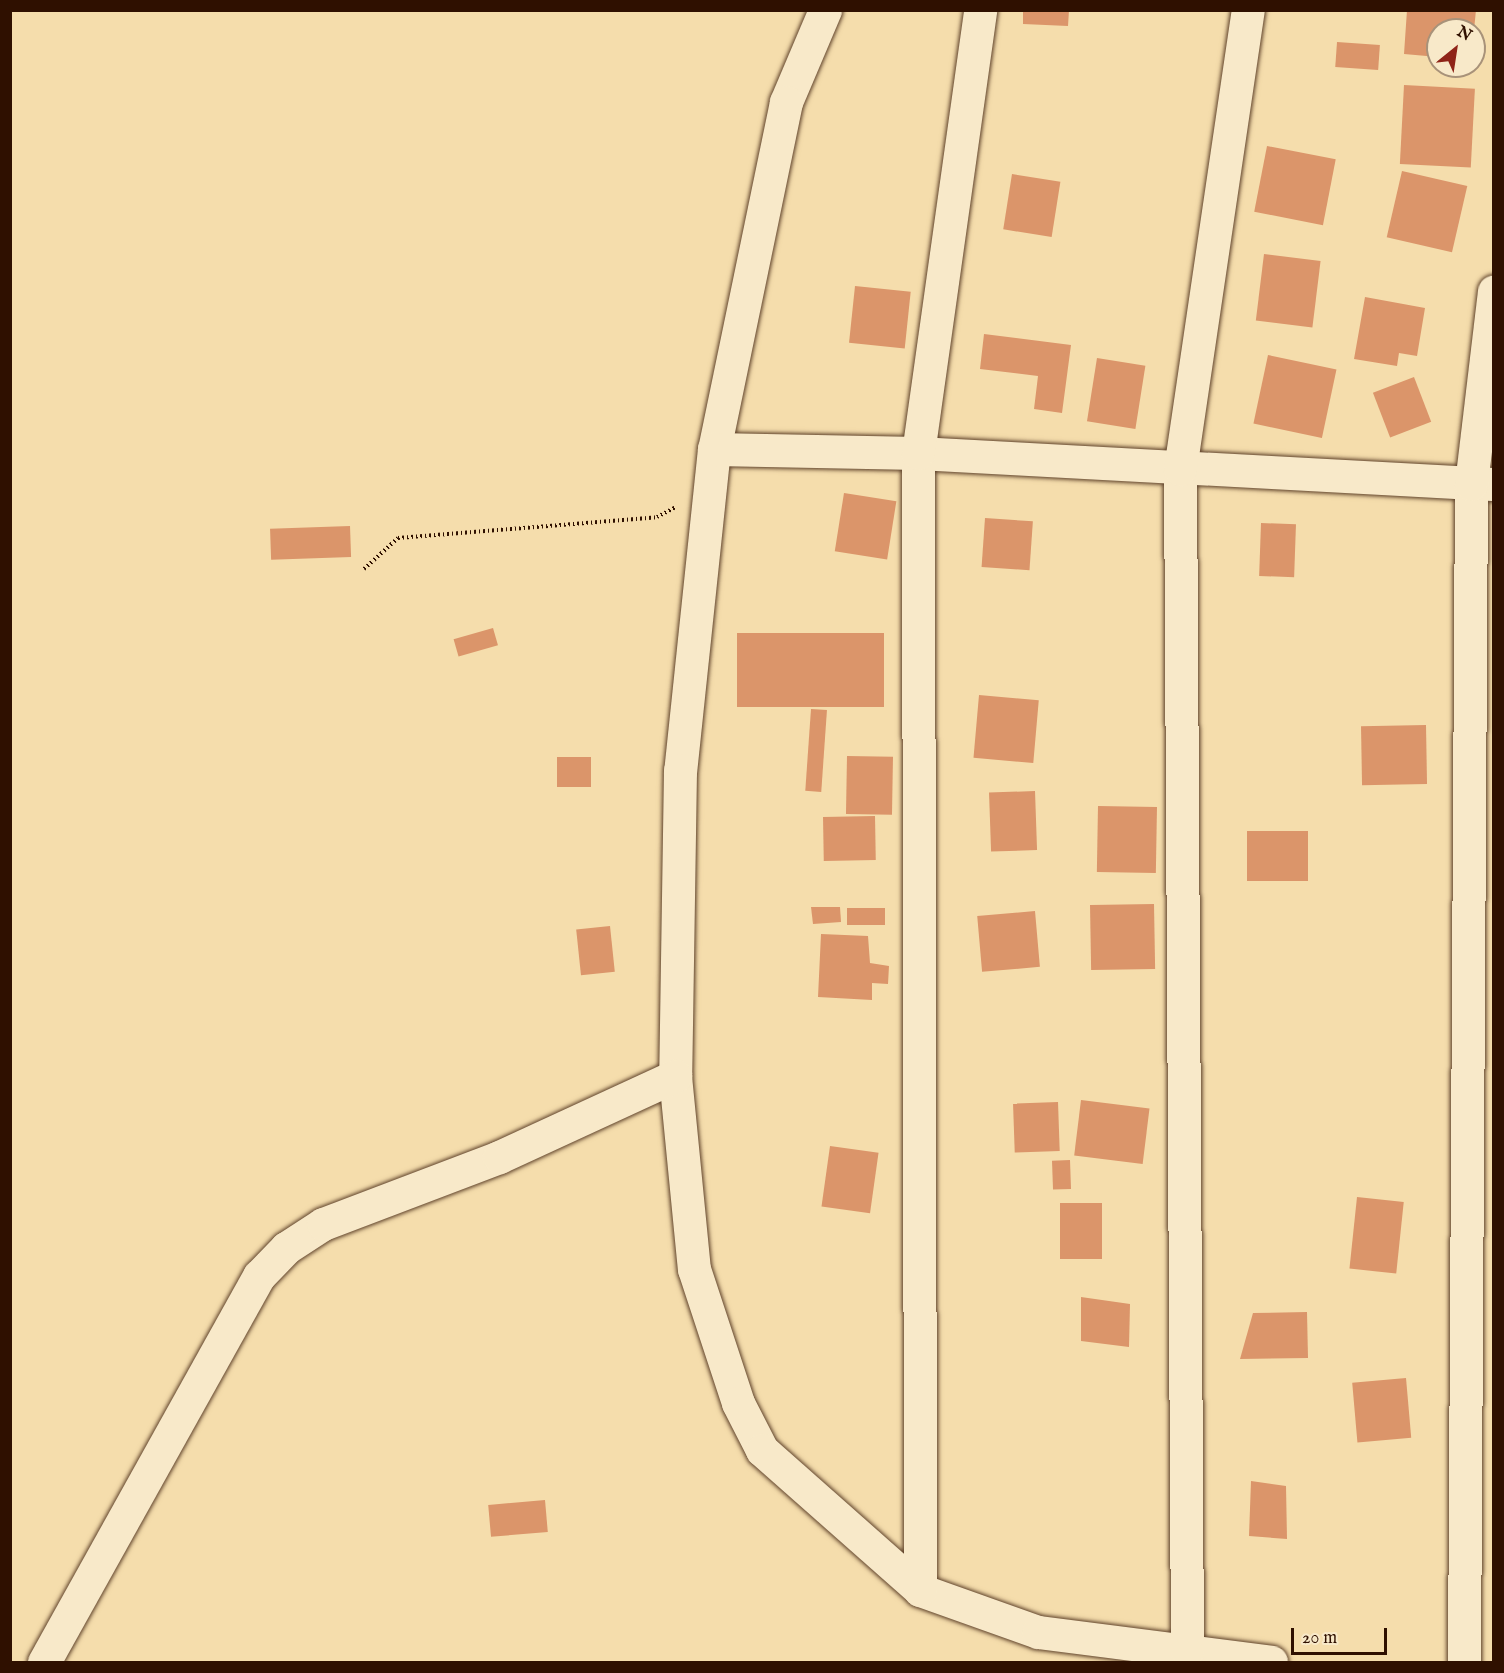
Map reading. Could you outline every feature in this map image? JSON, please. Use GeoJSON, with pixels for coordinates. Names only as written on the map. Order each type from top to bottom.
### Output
{"type":"FeatureCollection","features":[{"type":"Feature","properties":{"kind":"street"},"geometry":{"type":"LineString","coordinates":[[825,10],[786,102],[714,449],[680,770],[675,1076],[693,1269],[738,1403],[762,1450],[920,1590],[1038,1632],[1271,1662]]}},
{"type":"Feature","properties":{"kind":"street"},"geometry":{"type":"LineString","coordinates":[[920,1590],[918,453],[980,10]]}},
{"type":"Feature","properties":{"kind":"street"},"geometry":{"type":"LineString","coordinates":[[1187,1651],[1180,470],[1248,10]]}},
{"type":"Feature","properties":{"kind":"street"},"geometry":{"type":"LineString","coordinates":[[1464,1662],[1482,484],[1494,291]]}},
{"type":"Feature","properties":{"kind":"street"},"geometry":{"type":"LineString","coordinates":[[714,449],[918,453],[1180,470],[1482,484]]}},
{"type":"Feature","properties":{"kind":"street"},"geometry":{"type":"LineString","coordinates":[[44,1662],[259,1276],[286,1248],[344,1214],[499,1157],[675,1076]]}},
{"type":"Feature","properties":{"kind":"path"},"geometry":{"type":"LineString","coordinates":[[364,569],[398,538],[657,517],[711,487]]}},
{"type":"Feature","properties":{"kind":"building"},"geometry":{"type":"Polygon","coordinates":[[[1023,10],[1069,10],[1068,26],[1023,24],[1023,10]]]}},
{"type":"Feature","properties":{"kind":"building"},"geometry":{"type":"Polygon","coordinates":[[[1407,10],[1476,10],[1475,18],[1426,18],[1426,56],[1404,54],[1407,10]]]}},
{"type":"Feature","properties":{"kind":"building"},"geometry":{"type":"Polygon","coordinates":[[[1337,42],[1380,45],[1378,70],[1335,67],[1337,42]]]}},
{"type":"Feature","properties":{"kind":"building"},"geometry":{"type":"Polygon","coordinates":[[[1404,85],[1475,89],[1471,168],[1400,164],[1404,85]]]}},
{"type":"Feature","properties":{"kind":"building"},"geometry":{"type":"Polygon","coordinates":[[[1267,146],[1336,159],[1323,225],[1254,212],[1267,146]]]}},
{"type":"Feature","properties":{"kind":"building"},"geometry":{"type":"Polygon","coordinates":[[[1402,171],[1467,186],[1452,252],[1387,237],[1402,171]]]}},
{"type":"Feature","properties":{"kind":"building"},"geometry":{"type":"Polygon","coordinates":[[[1012,174],[1060,182],[1052,237],[1003,229],[1012,174]]]}},
{"type":"Feature","properties":{"kind":"building"},"geometry":{"type":"Polygon","coordinates":[[[1264,254],[1321,261],[1312,327],[1256,321],[1264,254]]]}},
{"type":"Feature","properties":{"kind":"building"},"geometry":{"type":"Polygon","coordinates":[[[855,286],[911,292],[905,349],[849,343],[855,286]]]}},
{"type":"Feature","properties":{"kind":"building"},"geometry":{"type":"Polygon","coordinates":[[[1365,297],[1425,308],[1417,356],[1399,353],[1397,366],[1354,359],[1365,297]]]}},
{"type":"Feature","properties":{"kind":"building"},"geometry":{"type":"Polygon","coordinates":[[[984,334],[1071,345],[1062,413],[1034,409],[1038,376],[980,369],[984,334]]]}},
{"type":"Feature","properties":{"kind":"building"},"geometry":{"type":"Polygon","coordinates":[[[1268,355],[1336,370],[1322,438],[1253,423],[1268,355]]]}},
{"type":"Feature","properties":{"kind":"building"},"geometry":{"type":"Polygon","coordinates":[[[1097,358],[1145,366],[1135,429],[1087,421],[1097,358]]]}},
{"type":"Feature","properties":{"kind":"building"},"geometry":{"type":"Polygon","coordinates":[[[1414,377],[1431,422],[1390,438],[1373,393],[1414,377]]]}},
{"type":"Feature","properties":{"kind":"building"},"geometry":{"type":"Polygon","coordinates":[[[844,493],[896,501],[887,560],[835,551],[844,493]]]}},
{"type":"Feature","properties":{"kind":"building"},"geometry":{"type":"Polygon","coordinates":[[[985,518],[1033,521],[1029,570],[982,567],[985,518]]]}},
{"type":"Feature","properties":{"kind":"building"},"geometry":{"type":"Polygon","coordinates":[[[1261,523],[1296,524],[1294,577],[1259,576],[1261,523]]]}},
{"type":"Feature","properties":{"kind":"building"},"geometry":{"type":"Polygon","coordinates":[[[350,526],[351,557],[271,560],[270,529],[350,526]]]}},
{"type":"Feature","properties":{"kind":"building"},"geometry":{"type":"Polygon","coordinates":[[[493,628],[498,645],[459,657],[454,639],[493,628]]]}},
{"type":"Feature","properties":{"kind":"building"},"geometry":{"type":"Polygon","coordinates":[[[737,633],[884,633],[884,707],[737,707],[737,633]]]}},
{"type":"Feature","properties":{"kind":"building"},"geometry":{"type":"Polygon","coordinates":[[[979,695],[1039,700],[1033,763],[974,758],[979,695]]]}},
{"type":"Feature","properties":{"kind":"building"},"geometry":{"type":"Polygon","coordinates":[[[811,709],[827,710],[821,792],[805,791],[811,709]]]}},
{"type":"Feature","properties":{"kind":"building"},"geometry":{"type":"Polygon","coordinates":[[[1426,725],[1427,784],[1362,785],[1361,726],[1426,725]]]}},
{"type":"Feature","properties":{"kind":"building"},"geometry":{"type":"Polygon","coordinates":[[[847,756],[893,757],[892,815],[846,814],[847,756]]]}},
{"type":"Feature","properties":{"kind":"building"},"geometry":{"type":"Polygon","coordinates":[[[557,757],[591,757],[591,787],[557,787],[557,757]]]}},
{"type":"Feature","properties":{"kind":"building"},"geometry":{"type":"Polygon","coordinates":[[[1035,791],[1037,850],[991,852],[989,793],[1035,791]]]}},
{"type":"Feature","properties":{"kind":"building"},"geometry":{"type":"Polygon","coordinates":[[[1098,806],[1157,807],[1156,873],[1097,872],[1098,806]]]}},
{"type":"Feature","properties":{"kind":"building"},"geometry":{"type":"Polygon","coordinates":[[[875,816],[876,860],[824,861],[823,817],[875,816]]]}},
{"type":"Feature","properties":{"kind":"building"},"geometry":{"type":"Polygon","coordinates":[[[1247,831],[1308,831],[1308,881],[1247,881],[1247,831]]]}},
{"type":"Feature","properties":{"kind":"building"},"geometry":{"type":"Polygon","coordinates":[[[1154,904],[1155,969],[1091,970],[1090,905],[1154,904]]]}},
{"type":"Feature","properties":{"kind":"building"},"geometry":{"type":"Polygon","coordinates":[[[811,907],[840,907],[841,922],[813,924],[811,907]]]}},
{"type":"Feature","properties":{"kind":"building"},"geometry":{"type":"Polygon","coordinates":[[[847,908],[885,908],[885,925],[847,925],[847,908]]]}},
{"type":"Feature","properties":{"kind":"building"},"geometry":{"type":"Polygon","coordinates":[[[1035,911],[1040,967],[982,972],[977,916],[1035,911]]]}},
{"type":"Feature","properties":{"kind":"building"},"geometry":{"type":"Polygon","coordinates":[[[610,926],[615,972],[581,975],[576,930],[610,926]]]}},
{"type":"Feature","properties":{"kind":"building"},"geometry":{"type":"Polygon","coordinates":[[[821,934],[868,936],[870,963],[889,966],[888,984],[872,983],[872,1000],[818,997],[821,934]]]}},
{"type":"Feature","properties":{"kind":"building"},"geometry":{"type":"Polygon","coordinates":[[[1081,1100],[1149,1108],[1143,1164],[1074,1156],[1081,1100]]]}},
{"type":"Feature","properties":{"kind":"building"},"geometry":{"type":"Polygon","coordinates":[[[1058,1102],[1060,1151],[1015,1153],[1013,1104],[1058,1102]]]}},
{"type":"Feature","properties":{"kind":"building"},"geometry":{"type":"Polygon","coordinates":[[[830,1146],[879,1153],[870,1213],[822,1206],[830,1146]]]}},
{"type":"Feature","properties":{"kind":"building"},"geometry":{"type":"Polygon","coordinates":[[[1070,1160],[1071,1189],[1053,1190],[1052,1161],[1070,1160]]]}},
{"type":"Feature","properties":{"kind":"building"},"geometry":{"type":"Polygon","coordinates":[[[1357,1197],[1404,1202],[1396,1274],[1349,1269],[1357,1197]]]}},
{"type":"Feature","properties":{"kind":"building"},"geometry":{"type":"Polygon","coordinates":[[[1060,1203],[1102,1203],[1102,1259],[1060,1259],[1060,1203]]]}},
{"type":"Feature","properties":{"kind":"building"},"geometry":{"type":"Polygon","coordinates":[[[1081,1297],[1130,1304],[1129,1347],[1081,1341],[1081,1297]]]}},
{"type":"Feature","properties":{"kind":"building"},"geometry":{"type":"Polygon","coordinates":[[[1307,1312],[1308,1358],[1240,1359],[1253,1313],[1307,1312]]]}},
{"type":"Feature","properties":{"kind":"building"},"geometry":{"type":"Polygon","coordinates":[[[1406,1378],[1411,1438],[1357,1442],[1352,1383],[1406,1378]]]}},
{"type":"Feature","properties":{"kind":"building"},"geometry":{"type":"Polygon","coordinates":[[[1251,1481],[1286,1486],[1287,1539],[1249,1536],[1251,1481]]]}},
{"type":"Feature","properties":{"kind":"building"},"geometry":{"type":"Polygon","coordinates":[[[545,1500],[548,1532],[491,1537],[488,1505],[545,1500]]]}}]}
